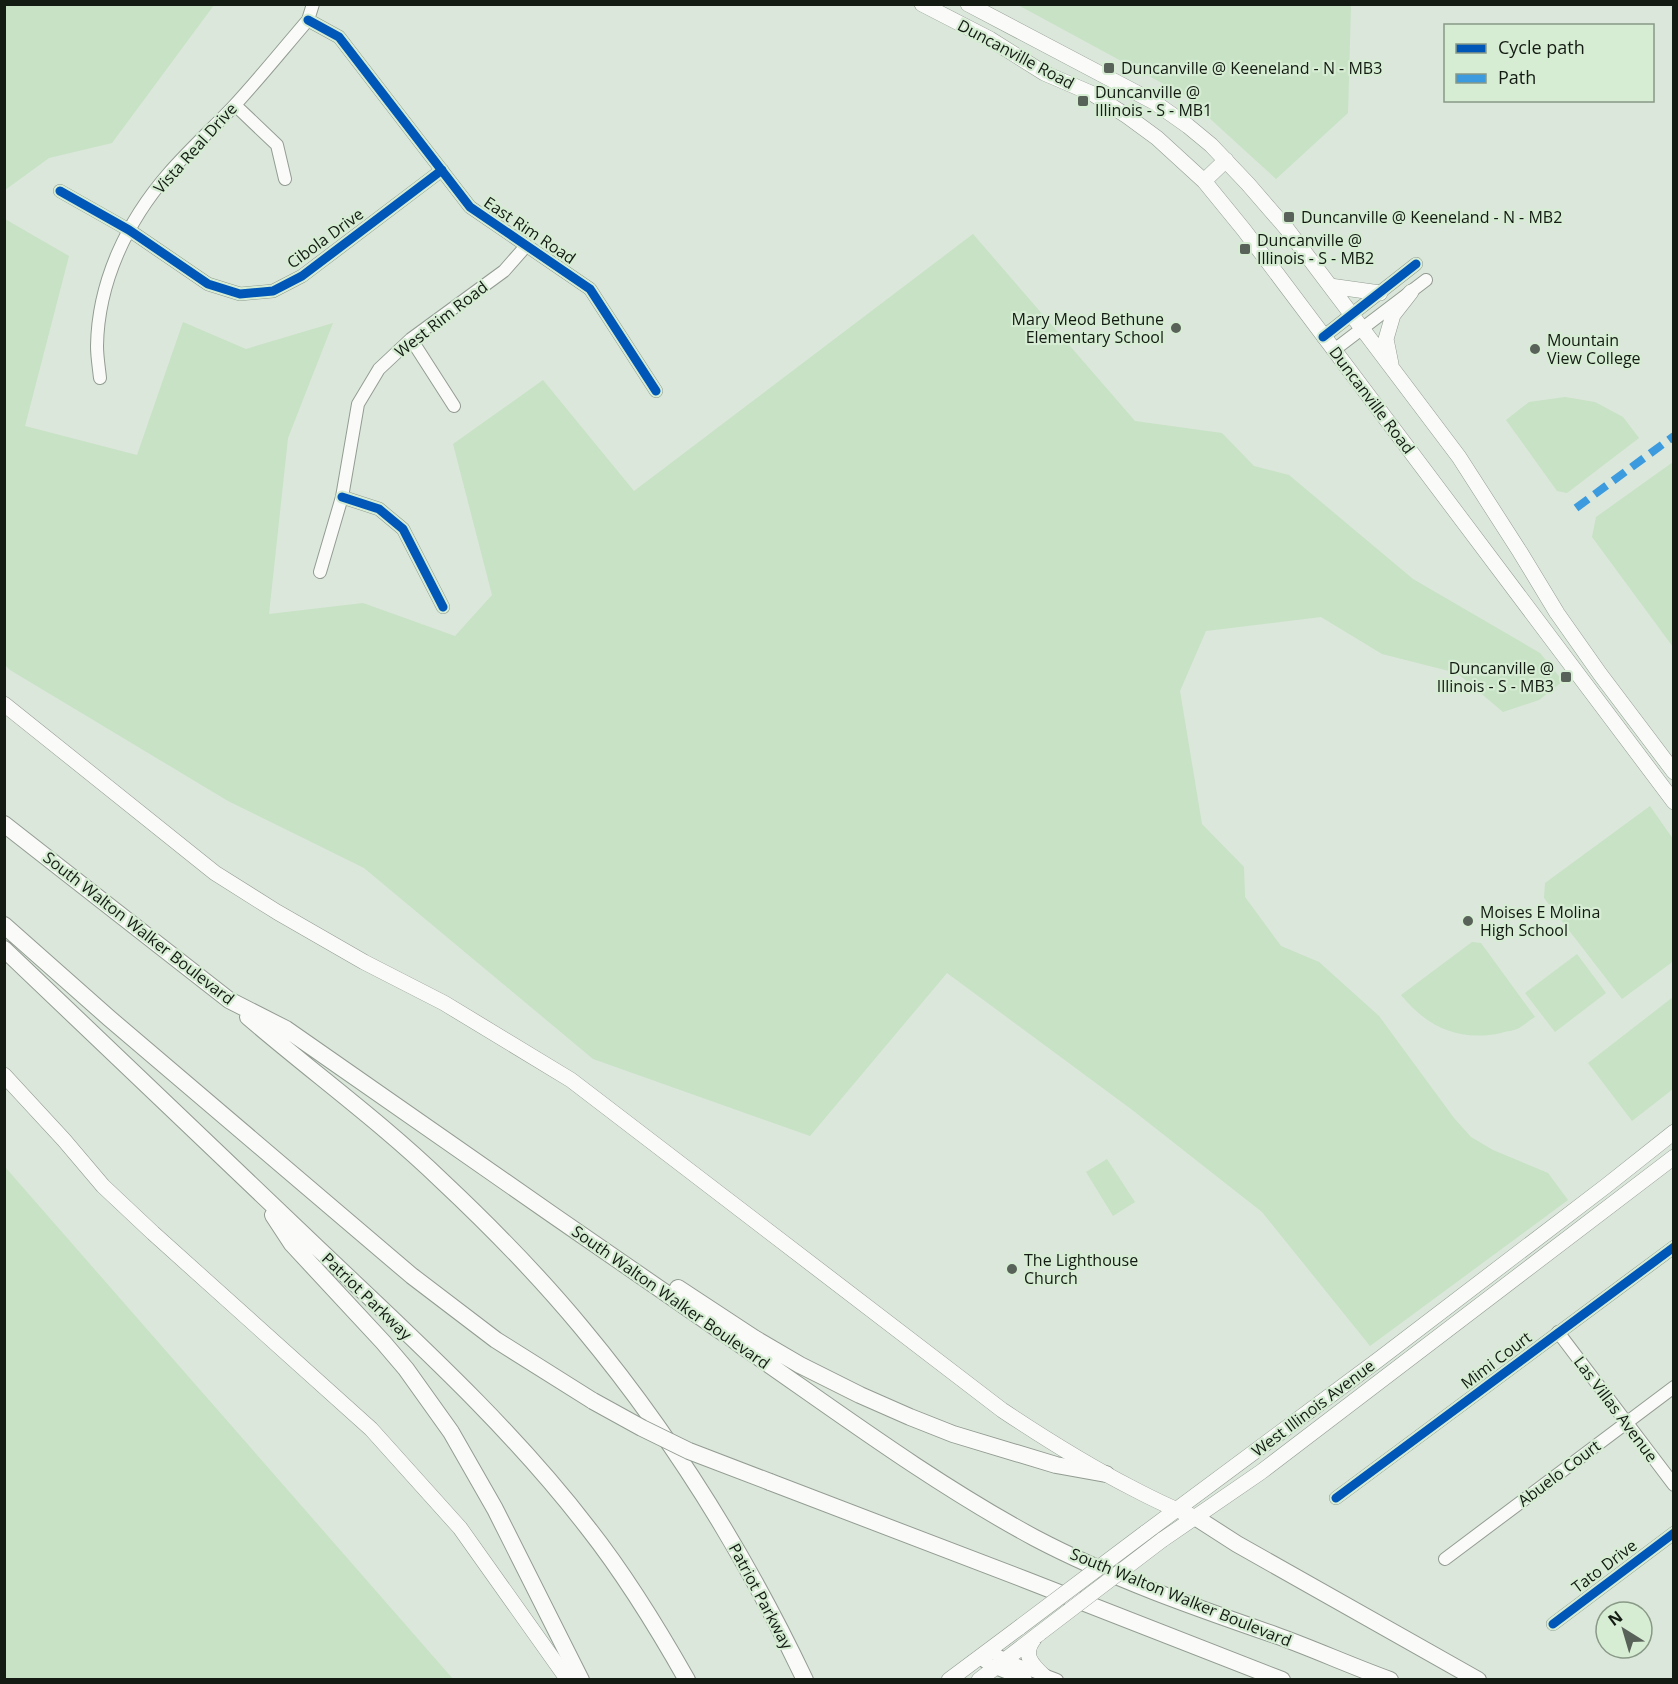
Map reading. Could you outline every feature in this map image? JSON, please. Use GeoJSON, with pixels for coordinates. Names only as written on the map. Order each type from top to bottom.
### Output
{"type":"FeatureCollection","features":[{"type":"Feature","properties":{"kind":"highway","name":"South Walton Walker Boulevard"},"geometry":{"type":"LineString","coordinates":[[4,824],[230,1000],[286,1029],[954,1491],[1018,1528],[1083,1560],[1143,1586],[1390,1680]]}},
{"type":"Feature","properties":{"kind":"highway"},"geometry":{"type":"LineString","coordinates":[[4,925],[109,1018],[412,1276],[496,1340],[593,1401],[689,1451],[1016,1575],[1282,1680]]}},
{"type":"Feature","properties":{"kind":"highway","name":"Patriot Parkway"},"geometry":{"type":"LineString","coordinates":[[4,949],[499,1424],[588,1528],[629,1584],[687,1680]]}},
{"type":"Feature","properties":{"kind":"highway","name":"Patriot Parkway"},"geometry":{"type":"LineString","coordinates":[[230,1000],[277,1042],[381,1126],[440,1179],[492,1229],[582,1328],[627,1384],[679,1457],[721,1523],[755,1581],[805,1680]]}},
{"type":"Feature","properties":{"kind":"highway"},"geometry":{"type":"LineString","coordinates":[[256,1190],[292,1244],[406,1369],[451,1432],[495,1509],[581,1680]]}},
{"type":"Feature","properties":{"kind":"highway"},"geometry":{"type":"LineString","coordinates":[[570,1226],[628,1255],[754,1338],[800,1365],[860,1395],[953,1434],[1056,1465],[1106,1474]]}},
{"type":"Feature","properties":{"kind":"highway"},"geometry":{"type":"LineString","coordinates":[[1195,1517],[1237,1544],[1478,1680]]}},
{"type":"Feature","properties":{"kind":"main road","name":"Duncanville Road"},"geometry":{"type":"LineString","coordinates":[[922,4],[990,39],[1044,73],[1093,94],[1157,138],[1204,181],[1244,230],[1674,802]]}},
{"type":"Feature","properties":{"kind":"main road","name":"Duncanville Road"},"geometry":{"type":"LineString","coordinates":[[968,4],[1154,102],[1188,126],[1226,160],[1287,229],[1476,482],[1557,613],[1674,772]]}},
{"type":"Feature","properties":{"kind":"main road"},"geometry":{"type":"LineString","coordinates":[[1044,73],[1055,51]]}},
{"type":"Feature","properties":{"kind":"main road"},"geometry":{"type":"LineString","coordinates":[[1204,181],[1226,160]]}},
{"type":"Feature","properties":{"kind":"main road"},"geometry":{"type":"LineString","coordinates":[[1330,286],[1380,292]]}},
{"type":"Feature","properties":{"kind":"main road"},"geometry":{"type":"LineString","coordinates":[[1392,370],[1386,339],[1393,315],[1410,292]]}},
{"type":"Feature","properties":{"kind":"main road"},"geometry":{"type":"LineString","coordinates":[[4,704],[215,873],[364,962],[444,1003],[571,1080],[1002,1410],[1106,1474],[1176,1510],[1195,1517]]}},
{"type":"Feature","properties":{"kind":"main road"},"geometry":{"type":"LineString","coordinates":[[4,1075],[103,1186],[371,1429],[460,1528],[568,1680]]}},
{"type":"Feature","properties":{"kind":"main road","name":"West Illinois Avenue"},"geometry":{"type":"LineString","coordinates":[[949,1680],[1378,1360],[1674,1131]]}},
{"type":"Feature","properties":{"kind":"main road","name":"West Illinois Avenue"},"geometry":{"type":"LineString","coordinates":[[979,1680],[1162,1540],[1261,1472],[1674,1157]]}},
{"type":"Feature","properties":{"kind":"main road"},"geometry":{"type":"LineString","coordinates":[[1605,1186],[1617,1201]]}},
{"type":"Feature","properties":{"kind":"main road"},"geometry":{"type":"LineString","coordinates":[[1378,1360],[1388,1376]]}},
{"type":"Feature","properties":{"kind":"main road"},"geometry":{"type":"LineString","coordinates":[[1292,1424],[1302,1441]]}},
{"type":"Feature","properties":{"kind":"main road"},"geometry":{"type":"LineString","coordinates":[[1038,1634],[1030,1644],[1028,1656],[1034,1667],[1050,1678]]}},
{"type":"Feature","properties":{"kind":"street","name":"Vista Real Drive"},"geometry":{"type":"LineString","coordinates":[[100,378],[97,347],[102,303],[111,267],[129,230],[145,204],[170,172],[235,105],[308,20],[313,4]]}},
{"type":"Feature","properties":{"kind":"street","name":"East Rim Road"},"geometry":{"type":"LineString","coordinates":[[308,20],[339,37],[470,207],[590,289],[656,391]]}},
{"type":"Feature","properties":{"kind":"street"},"geometry":{"type":"LineString","coordinates":[[235,105],[277,145],[285,179]]}},
{"type":"Feature","properties":{"kind":"street","name":"Cibola Drive"},"geometry":{"type":"LineString","coordinates":[[60,191],[129,230],[208,284],[240,294],[273,291],[302,276],[442,170]]}},
{"type":"Feature","properties":{"kind":"street","name":"West Rim Road"},"geometry":{"type":"LineString","coordinates":[[320,572],[342,497],[358,404],[379,369],[411,339],[504,271],[526,246]]}},
{"type":"Feature","properties":{"kind":"street"},"geometry":{"type":"LineString","coordinates":[[1323,337],[1416,264]]}},
{"type":"Feature","properties":{"kind":"street"},"geometry":{"type":"LineString","coordinates":[[1334,350],[1426,280]]}},
{"type":"Feature","properties":{"kind":"street"},"geometry":{"type":"LineString","coordinates":[[411,339],[454,406]]}},
{"type":"Feature","properties":{"kind":"street"},"geometry":{"type":"LineString","coordinates":[[342,497],[379,509],[403,529],[443,608]]}},
{"type":"Feature","properties":{"kind":"street","name":"Mimi Court"},"geometry":{"type":"LineString","coordinates":[[1336,1498],[1674,1247]]}},
{"type":"Feature","properties":{"kind":"street","name":"Las Villas Avenue"},"geometry":{"type":"LineString","coordinates":[[1558,1332],[1674,1485]]}},
{"type":"Feature","properties":{"kind":"street","name":"Abuelo Court"},"geometry":{"type":"LineString","coordinates":[[1445,1558],[1674,1387]]}},
{"type":"Feature","properties":{"kind":"street","name":"Tato Drive"},"geometry":{"type":"LineString","coordinates":[[1553,1624],[1674,1533]]}},
{"type":"Feature","properties":{"kind":"street"},"geometry":{"type":"LineString","coordinates":[[984,1655],[1026,1680]]}},
{"type":"Feature","properties":{"kind":"street"},"geometry":{"type":"LineString","coordinates":[[1000,1664],[1050,1678]]}},
{"type":"Feature","properties":{"kind":"green space"},"geometry":{"type":"Polygon","coordinates":[[[5,4],[214,5],[112,143],[49,158],[5,190],[5,4]]]}},
{"type":"Feature","properties":{"kind":"green space"},"geometry":{"type":"Polygon","coordinates":[[[1018,5],[1351,5],[1348,113],[1276,179],[1184,95],[1018,5]]]}},
{"type":"Feature","properties":{"kind":"green space"},"geometry":{"type":"Polygon","coordinates":[[[5,219],[69,256],[25,426],[137,455],[183,322],[246,349],[333,323],[288,438],[269,614],[363,603],[455,636],[492,595],[453,444],[543,380],[634,491],[973,234],[1135,421],[1222,433],[1254,466],[1289,475],[1413,579],[1540,653],[1563,681],[1539,700],[1503,712],[1457,673],[1382,654],[1321,617],[1206,631],[1180,691],[1202,824],[1244,867],[1245,897],[1281,946],[1319,962],[1379,1016],[1454,1118],[1471,1137],[1493,1150],[1548,1173],[1568,1200],[1370,1346],[1262,1212],[1131,1109],[947,973],[810,1136],[593,1059],[364,868],[228,801],[5,665],[5,219]]]}},
{"type":"Feature","properties":{"kind":"green space"},"geometry":{"type":"Polygon","coordinates":[[[1565,397],[1595,402],[1623,417],[1639,438],[1567,493],[1557,491],[1506,420],[1529,402],[1565,397]]]}},
{"type":"Feature","properties":{"kind":"green space"},"geometry":{"type":"Polygon","coordinates":[[[1673,462],[1673,647],[1592,537],[1596,517],[1673,462]]]}},
{"type":"Feature","properties":{"kind":"green space"},"geometry":{"type":"Polygon","coordinates":[[[1650,806],[1673,839],[1673,960],[1622,999],[1544,898],[1545,883],[1650,806]]]}},
{"type":"Feature","properties":{"kind":"green space"},"geometry":{"type":"Polygon","coordinates":[[[1472,942],[1481,943],[1535,1017],[1519,1028],[1486,1035],[1458,1033],[1445,1029],[1422,1016],[1401,995],[1472,942]]]}},
{"type":"Feature","properties":{"kind":"green space"},"geometry":{"type":"Polygon","coordinates":[[[1577,954],[1606,993],[1555,1032],[1525,993],[1577,954]]]}},
{"type":"Feature","properties":{"kind":"green space"},"geometry":{"type":"Polygon","coordinates":[[[1673,997],[1673,1089],[1632,1121],[1588,1063],[1673,997]]]}},
{"type":"Feature","properties":{"kind":"green space"},"geometry":{"type":"Polygon","coordinates":[[[1107,1159],[1135,1202],[1113,1216],[1086,1172],[1107,1159]]]}},
{"type":"Feature","properties":{"kind":"green space"},"geometry":{"type":"Polygon","coordinates":[[[5,1167],[453,1679],[5,1679],[5,1167]]]}},
{"type":"Feature","properties":{"kind":"marked path"},"geometry":{"type":"LineString","coordinates":[[1576,508],[1674,436]]}},
{"type":"Feature","properties":{"kind":"cycle path"},"geometry":{"type":"LineString","coordinates":[[308,20],[339,37],[470,207],[590,289],[656,391]]}},
{"type":"Feature","properties":{"kind":"cycle path"},"geometry":{"type":"LineString","coordinates":[[60,191],[129,230],[208,284],[240,294],[273,291],[302,276],[442,170]]}},
{"type":"Feature","properties":{"kind":"cycle path"},"geometry":{"type":"LineString","coordinates":[[1323,337],[1416,264]]}},
{"type":"Feature","properties":{"kind":"cycle path"},"geometry":{"type":"LineString","coordinates":[[342,497],[379,509],[403,529],[443,607]]}},
{"type":"Feature","properties":{"kind":"cycle path"},"geometry":{"type":"LineString","coordinates":[[1336,1498],[1674,1247]]}},
{"type":"Feature","properties":{"kind":"cycle path"},"geometry":{"type":"LineString","coordinates":[[1553,1624],[1674,1533]]}},
{"type":"Feature","properties":{"kind":"place","name":"Duncanville @ Keeneland - N - MB3"},"geometry":{"type":"Point","coordinates":[1109,68]}},
{"type":"Feature","properties":{"kind":"place","name":"Duncanville @ Illinois - S - MB1"},"geometry":{"type":"Point","coordinates":[1083,101]}},
{"type":"Feature","properties":{"kind":"place","name":"Duncanville @ Keeneland - N - MB2"},"geometry":{"type":"Point","coordinates":[1289,217]}},
{"type":"Feature","properties":{"kind":"place","name":"Duncanville @ Illinois - S - MB2"},"geometry":{"type":"Point","coordinates":[1245,249]}},
{"type":"Feature","properties":{"kind":"place","name":"Mary Meod Bethune Elementary School"},"geometry":{"type":"Point","coordinates":[1176,328]}},
{"type":"Feature","properties":{"kind":"place","name":"Mountain View College"},"geometry":{"type":"Point","coordinates":[1535,349]}},
{"type":"Feature","properties":{"kind":"place","name":"Duncanville @ Illinois - S - MB3"},"geometry":{"type":"Point","coordinates":[1566,677]}},
{"type":"Feature","properties":{"kind":"place","name":"Moises E Molina High School"},"geometry":{"type":"Point","coordinates":[1468,921]}},
{"type":"Feature","properties":{"kind":"place","name":"The Lighthouse Church"},"geometry":{"type":"Point","coordinates":[1012,1269]}}]}
